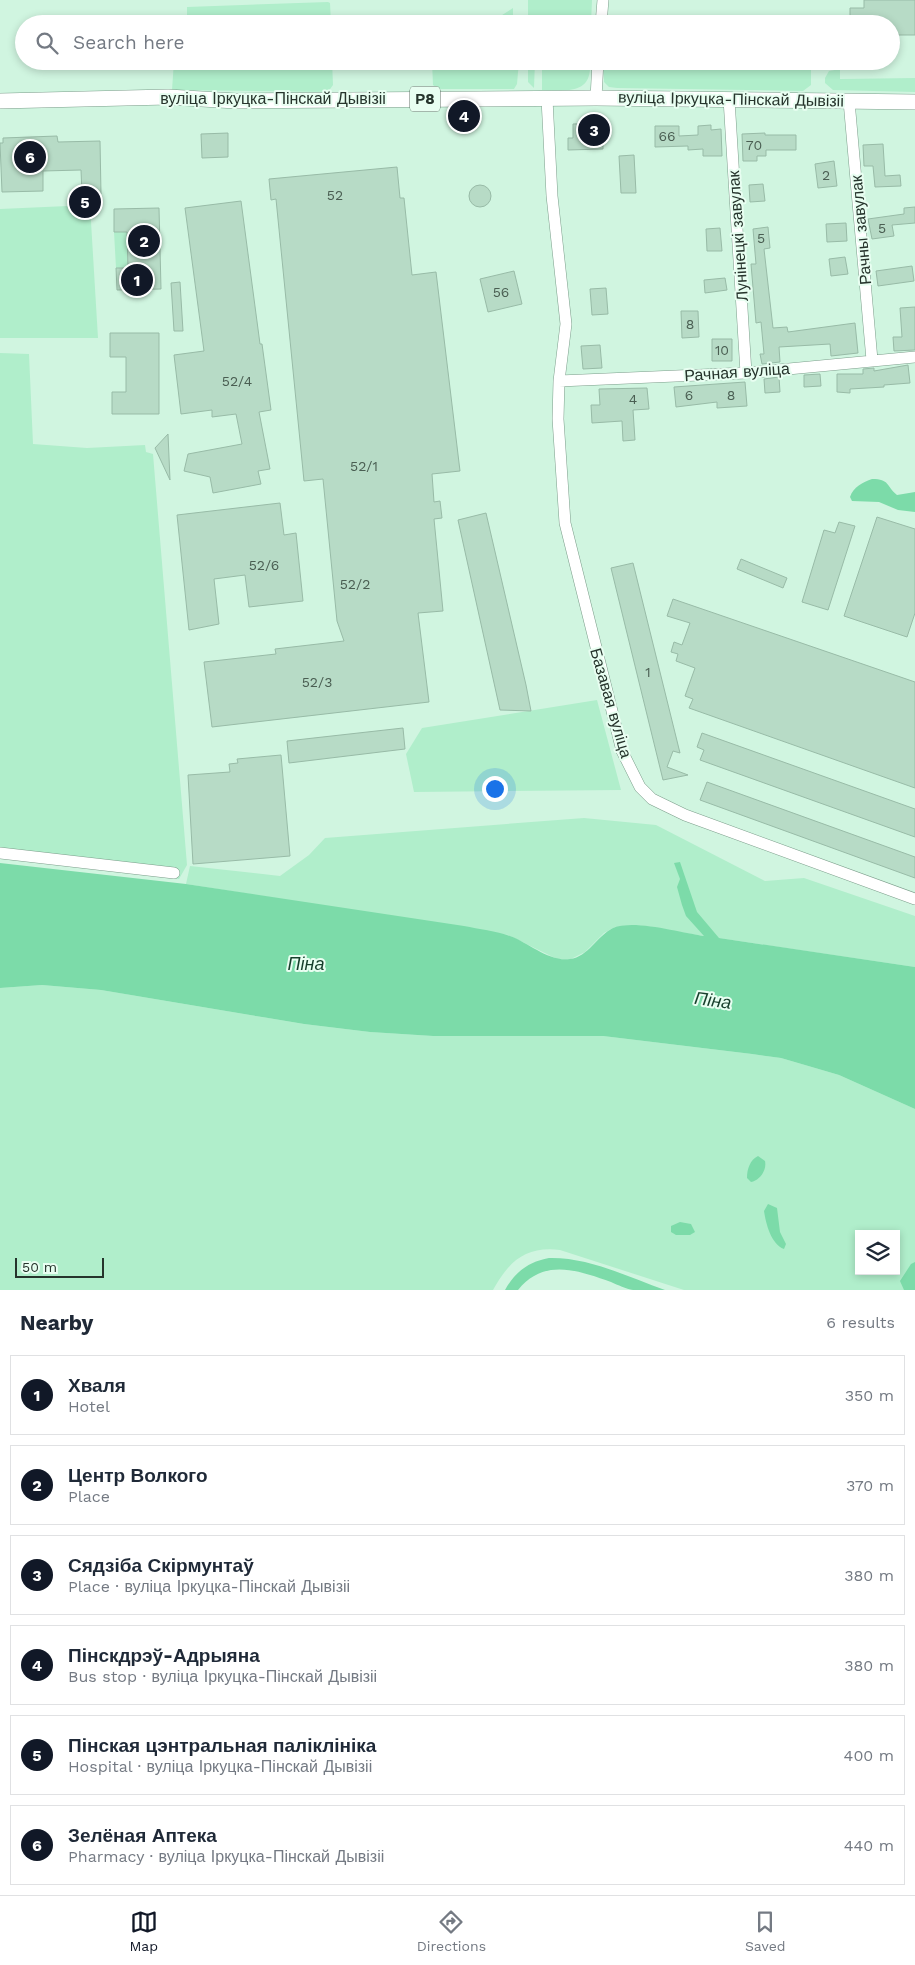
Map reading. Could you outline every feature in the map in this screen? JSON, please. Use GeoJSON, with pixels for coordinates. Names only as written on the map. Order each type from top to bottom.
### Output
{"type":"FeatureCollection","features":[{"type":"Feature","properties":{"kind":"main road","name":"вуліца Іркуцка-Пінскай Дывізіі"},"geometry":{"type":"LineString","coordinates":[[0,101],[168,97],[236,102],[596,98],[915,102]]}},
{"type":"Feature","properties":{"kind":"street"},"geometry":{"type":"LineString","coordinates":[[602,15],[603,0]]}},
{"type":"Feature","properties":{"kind":"street"},"geometry":{"type":"LineString","coordinates":[[596,98],[598,70]]}},
{"type":"Feature","properties":{"kind":"street"},"geometry":{"type":"LineString","coordinates":[[547,99],[552,196],[566,324],[559,382]]}},
{"type":"Feature","properties":{"kind":"street","name":"Лунінецкі завулак"},"geometry":{"type":"LineString","coordinates":[[729,99],[746,373]]}},
{"type":"Feature","properties":{"kind":"street","name":"Рачны завулак"},"geometry":{"type":"LineString","coordinates":[[849,101],[872,360]]}},
{"type":"Feature","properties":{"kind":"street","name":"Рачная вуліца"},"geometry":{"type":"LineString","coordinates":[[559,382],[746,373],[915,356]]}},
{"type":"Feature","properties":{"kind":"street","name":"Базавая вуліца"},"geometry":{"type":"LineString","coordinates":[[559,382],[558,419],[565,523],[622,751],[640,787],[652,799],[685,815],[915,899]]}},
{"type":"Feature","properties":{"kind":"street"},"geometry":{"type":"LineString","coordinates":[[0,853],[174,873]]}},
{"type":"Feature","properties":{"kind":"shaded area"},"geometry":{"type":"Polygon","coordinates":[[[528,0],[592,0],[591,15],[528,15],[528,0]]]}},
{"type":"Feature","properties":{"kind":"shaded area"},"geometry":{"type":"Polygon","coordinates":[[[328,2],[330,3],[331,15],[187,15],[187,7],[328,2]]]}},
{"type":"Feature","properties":{"kind":"shaded area"},"geometry":{"type":"Polygon","coordinates":[[[513,8],[513,15],[502,15],[513,8]]]}},
{"type":"Feature","properties":{"kind":"shaded area"},"geometry":{"type":"Polygon","coordinates":[[[173,70],[332,70],[333,85],[328,92],[172,90],[173,70]]]}},
{"type":"Feature","properties":{"kind":"shaded area"},"geometry":{"type":"Polygon","coordinates":[[[432,70],[518,70],[517,84],[514,89],[438,89],[433,85],[432,70]]]}},
{"type":"Feature","properties":{"kind":"shaded area"},"geometry":{"type":"Polygon","coordinates":[[[528,70],[535,70],[534,88],[528,82],[528,70]]]}},
{"type":"Feature","properties":{"kind":"shaded area"},"geometry":{"type":"Polygon","coordinates":[[[542,70],[589,70],[587,81],[575,89],[542,90],[542,70]]]}},
{"type":"Feature","properties":{"kind":"shaded area"},"geometry":{"type":"Polygon","coordinates":[[[604,70],[811,70],[811,85],[803,91],[617,88],[609,87],[604,82],[604,70]]]}},
{"type":"Feature","properties":{"kind":"shaded area"},"geometry":{"type":"Polygon","coordinates":[[[840,70],[840,79],[915,78],[915,92],[833,90],[825,83],[825,78],[829,71],[840,70]]]}},
{"type":"Feature","properties":{"kind":"shaded area"},"geometry":{"type":"Polygon","coordinates":[[[90,205],[98,338],[0,338],[0,209],[90,205]]]}},
{"type":"Feature","properties":{"kind":"shaded area"},"geometry":{"type":"Polygon","coordinates":[[[114,232],[127,232],[128,268],[116,268],[114,232]]]}},
{"type":"Feature","properties":{"kind":"shaded area"},"geometry":{"type":"Polygon","coordinates":[[[0,353],[29,354],[33,444],[87,448],[145,445],[146,452],[153,454],[187,865],[179,879],[0,858],[0,353]]]}},
{"type":"Feature","properties":{"kind":"shaded area"},"geometry":{"type":"Polygon","coordinates":[[[597,700],[621,790],[414,792],[406,754],[422,728],[597,700]]]}},
{"type":"Feature","properties":{"kind":"shaded area"},"geometry":{"type":"Polygon","coordinates":[[[584,818],[656,825],[765,881],[804,878],[915,916],[915,967],[630,925],[615,927],[604,933],[585,952],[571,959],[557,959],[508,935],[186,884],[190,866],[280,876],[309,855],[325,838],[584,818]]]}},
{"type":"Feature","properties":{"kind":"shaded area"},"geometry":{"type":"Polygon","coordinates":[[[42,985],[101,990],[304,1024],[370,1032],[433,1036],[603,1036],[752,1054],[781,1058],[839,1075],[915,1109],[915,1290],[684,1290],[560,1250],[548,1249],[537,1250],[520,1258],[505,1271],[493,1290],[0,1290],[0,988],[42,985]]]}},
{"type":"Feature","properties":{"kind":"water"},"geometry":{"type":"Polygon","coordinates":[[[872,479],[882,480],[897,495],[915,492],[915,512],[898,510],[879,502],[852,501],[850,497],[853,490],[862,483],[872,479]]]}},
{"type":"Feature","properties":{"kind":"water","name":"Піна"},"geometry":{"type":"Polygon","coordinates":[[[680,862],[697,912],[719,938],[915,967],[915,1109],[839,1075],[781,1058],[752,1054],[603,1036],[433,1036],[370,1032],[304,1024],[101,990],[42,985],[0,988],[0,863],[186,884],[464,926],[510,936],[554,958],[570,959],[582,954],[613,928],[622,926],[645,926],[704,936],[686,916],[682,905],[677,887],[680,879],[674,863],[680,862]]]}},
{"type":"Feature","properties":{"kind":"water"},"geometry":{"type":"Polygon","coordinates":[[[758,1156],[765,1161],[765,1168],[760,1177],[751,1182],[747,1178],[748,1168],[751,1162],[758,1156]]]}},
{"type":"Feature","properties":{"kind":"water"},"geometry":{"type":"Polygon","coordinates":[[[768,1204],[777,1208],[780,1232],[786,1244],[784,1249],[772,1238],[768,1227],[764,1211],[768,1204]]]}},
{"type":"Feature","properties":{"kind":"water"},"geometry":{"type":"Polygon","coordinates":[[[680,1222],[691,1224],[695,1232],[690,1235],[676,1235],[671,1232],[671,1226],[680,1222]]]}},
{"type":"Feature","properties":{"kind":"water"},"geometry":{"type":"Polygon","coordinates":[[[549,1258],[594,1264],[665,1290],[633,1290],[586,1274],[573,1271],[550,1270],[528,1280],[518,1290],[505,1290],[513,1278],[528,1265],[549,1258]]]}},
{"type":"Feature","properties":{"kind":"water"},"geometry":{"type":"Polygon","coordinates":[[[915,1262],[915,1290],[904,1290],[900,1281],[911,1264],[915,1262]]]}},
{"type":"Feature","properties":{"kind":"building"},"geometry":{"type":"Polygon","coordinates":[[[864,0],[915,0],[915,35],[900,35],[900,15],[850,15],[850,8],[864,8],[864,0]]]}},
{"type":"Feature","properties":{"kind":"building"},"geometry":{"type":"Polygon","coordinates":[[[603,123],[603,149],[568,150],[568,138],[573,138],[573,124],[603,123]]]}},
{"type":"Feature","properties":{"kind":"building"},"geometry":{"type":"Polygon","coordinates":[[[711,125],[711,130],[721,129],[722,156],[703,156],[703,149],[688,150],[688,146],[655,147],[655,126],[679,126],[679,136],[698,135],[698,126],[711,125]]]}},
{"type":"Feature","properties":{"kind":"building"},"geometry":{"type":"Polygon","coordinates":[[[228,133],[228,157],[202,158],[201,134],[228,133]]]}},
{"type":"Feature","properties":{"kind":"building"},"geometry":{"type":"Polygon","coordinates":[[[765,133],[765,135],[796,135],[796,150],[766,150],[766,156],[757,156],[757,161],[743,161],[742,134],[765,133]]]}},
{"type":"Feature","properties":{"kind":"building"},"geometry":{"type":"Polygon","coordinates":[[[57,136],[58,142],[100,141],[101,194],[82,194],[81,170],[43,171],[43,191],[2,192],[0,143],[3,143],[3,138],[57,136]]]}},
{"type":"Feature","properties":{"kind":"building"},"geometry":{"type":"Polygon","coordinates":[[[883,144],[885,176],[900,175],[901,186],[875,187],[873,166],[864,166],[863,145],[883,144]]]}},
{"type":"Feature","properties":{"kind":"building"},"geometry":{"type":"Polygon","coordinates":[[[634,155],[636,193],[621,193],[619,156],[634,155]]]}},
{"type":"Feature","properties":{"kind":"building"},"geometry":{"type":"Polygon","coordinates":[[[834,161],[837,186],[818,188],[815,164],[834,161]]]}},
{"type":"Feature","properties":{"kind":"building"},"geometry":{"type":"Polygon","coordinates":[[[397,167],[400,198],[404,198],[412,275],[436,272],[460,471],[432,474],[434,502],[440,501],[442,518],[434,519],[443,611],[418,613],[429,702],[212,727],[204,662],[276,654],[275,649],[344,641],[337,621],[323,479],[304,481],[276,199],[271,200],[269,179],[397,167]]]}},
{"type":"Feature","properties":{"kind":"building"},"geometry":{"type":"Polygon","coordinates":[[[763,184],[765,201],[750,202],[749,185],[763,184]]]}},
{"type":"Feature","properties":{"kind":"building"},"geometry":{"type":"Polygon","coordinates":[[[476,185],[484,185],[491,192],[491,200],[484,207],[476,207],[469,200],[469,192],[476,185]]]}},
{"type":"Feature","properties":{"kind":"building"},"geometry":{"type":"Polygon","coordinates":[[[241,201],[260,344],[262,344],[271,410],[259,412],[270,469],[258,471],[261,484],[213,493],[210,477],[184,471],[188,454],[242,444],[236,414],[212,417],[212,410],[181,414],[174,355],[204,351],[185,208],[241,201]]]}},
{"type":"Feature","properties":{"kind":"building"},"geometry":{"type":"Polygon","coordinates":[[[915,207],[915,223],[892,225],[894,236],[872,239],[868,219],[904,214],[904,208],[915,207]]]}},
{"type":"Feature","properties":{"kind":"building"},"geometry":{"type":"Polygon","coordinates":[[[159,208],[161,289],[117,290],[116,268],[128,268],[127,232],[114,232],[114,209],[159,208]]]}},
{"type":"Feature","properties":{"kind":"building"},"geometry":{"type":"Polygon","coordinates":[[[846,223],[847,241],[827,242],[826,224],[846,223]]]}},
{"type":"Feature","properties":{"kind":"building"},"geometry":{"type":"Polygon","coordinates":[[[768,227],[770,248],[764,249],[773,328],[787,327],[788,332],[855,323],[858,353],[831,356],[830,344],[779,347],[780,362],[762,364],[760,354],[764,354],[761,322],[756,323],[751,264],[756,264],[753,229],[768,227]]]}},
{"type":"Feature","properties":{"kind":"building"},"geometry":{"type":"Polygon","coordinates":[[[720,228],[722,251],[707,251],[706,229],[720,228]]]}},
{"type":"Feature","properties":{"kind":"building"},"geometry":{"type":"Polygon","coordinates":[[[845,257],[848,274],[831,276],[829,259],[845,257]]]}},
{"type":"Feature","properties":{"kind":"building"},"geometry":{"type":"Polygon","coordinates":[[[912,266],[914,281],[878,286],[876,271],[912,266]]]}},
{"type":"Feature","properties":{"kind":"building"},"geometry":{"type":"Polygon","coordinates":[[[514,271],[522,304],[488,312],[480,279],[514,271]]]}},
{"type":"Feature","properties":{"kind":"building"},"geometry":{"type":"Polygon","coordinates":[[[725,278],[727,290],[705,293],[704,280],[725,278]]]}},
{"type":"Feature","properties":{"kind":"building"},"geometry":{"type":"Polygon","coordinates":[[[180,282],[183,331],[174,331],[171,283],[180,282]]]}},
{"type":"Feature","properties":{"kind":"building"},"geometry":{"type":"Polygon","coordinates":[[[606,288],[608,314],[592,315],[590,289],[606,288]]]}},
{"type":"Feature","properties":{"kind":"building"},"geometry":{"type":"Polygon","coordinates":[[[915,307],[915,350],[894,351],[893,337],[902,337],[900,308],[915,307]]]}},
{"type":"Feature","properties":{"kind":"building"},"geometry":{"type":"Polygon","coordinates":[[[681,311],[698,311],[699,337],[682,338],[681,311]]]}},
{"type":"Feature","properties":{"kind":"building"},"geometry":{"type":"Polygon","coordinates":[[[110,333],[159,333],[159,414],[112,414],[112,392],[126,392],[126,357],[110,357],[110,333]]]}},
{"type":"Feature","properties":{"kind":"building"},"geometry":{"type":"Polygon","coordinates":[[[712,339],[732,339],[732,361],[712,361],[712,339]]]}},
{"type":"Feature","properties":{"kind":"building"},"geometry":{"type":"Polygon","coordinates":[[[600,345],[602,368],[583,369],[581,346],[600,345]]]}},
{"type":"Feature","properties":{"kind":"building"},"geometry":{"type":"Polygon","coordinates":[[[908,365],[910,383],[850,389],[850,393],[837,392],[837,374],[863,374],[863,369],[874,368],[874,371],[908,365]]]}},
{"type":"Feature","properties":{"kind":"building"},"geometry":{"type":"Polygon","coordinates":[[[820,374],[821,386],[804,387],[804,375],[820,374]]]}},
{"type":"Feature","properties":{"kind":"building"},"geometry":{"type":"Polygon","coordinates":[[[779,377],[780,392],[765,393],[764,379],[779,377]]]}},
{"type":"Feature","properties":{"kind":"building"},"geometry":{"type":"Polygon","coordinates":[[[745,382],[747,406],[717,408],[717,402],[676,407],[674,387],[745,382]]]}},
{"type":"Feature","properties":{"kind":"building"},"geometry":{"type":"Polygon","coordinates":[[[647,388],[649,409],[633,410],[635,440],[623,441],[622,421],[592,423],[591,405],[600,405],[599,389],[647,388]]]}},
{"type":"Feature","properties":{"kind":"building"},"geometry":{"type":"Polygon","coordinates":[[[168,434],[170,480],[155,448],[168,434]]]}},
{"type":"Feature","properties":{"kind":"building"},"geometry":{"type":"Polygon","coordinates":[[[280,503],[284,535],[296,533],[303,601],[249,607],[245,575],[214,579],[219,624],[189,630],[177,515],[280,503]]]}},
{"type":"Feature","properties":{"kind":"building"},"geometry":{"type":"Polygon","coordinates":[[[486,513],[531,711],[500,710],[458,520],[486,513]]]}},
{"type":"Feature","properties":{"kind":"building"},"geometry":{"type":"Polygon","coordinates":[[[877,517],[915,529],[915,613],[907,637],[844,616],[877,517]]]}},
{"type":"Feature","properties":{"kind":"building"},"geometry":{"type":"Polygon","coordinates":[[[839,522],[855,526],[828,610],[802,602],[824,530],[835,533],[839,522]]]}},
{"type":"Feature","properties":{"kind":"building"},"geometry":{"type":"Polygon","coordinates":[[[741,559],[787,578],[783,588],[737,569],[741,559]]]}},
{"type":"Feature","properties":{"kind":"building"},"geometry":{"type":"Polygon","coordinates":[[[633,563],[680,753],[673,751],[667,767],[688,775],[663,780],[611,568],[633,563]]]}},
{"type":"Feature","properties":{"kind":"building"},"geometry":{"type":"Polygon","coordinates":[[[673,599],[915,682],[915,788],[689,708],[693,699],[685,696],[695,668],[676,661],[678,654],[671,652],[674,642],[682,645],[690,623],[667,616],[673,599]]]}},
{"type":"Feature","properties":{"kind":"building"},"geometry":{"type":"Polygon","coordinates":[[[403,728],[405,749],[289,763],[287,741],[403,728]]]}},
{"type":"Feature","properties":{"kind":"building"},"geometry":{"type":"Polygon","coordinates":[[[702,733],[915,809],[915,837],[700,760],[704,750],[697,747],[702,733]]]}},
{"type":"Feature","properties":{"kind":"building"},"geometry":{"type":"Polygon","coordinates":[[[281,755],[290,856],[193,864],[188,775],[230,772],[229,764],[238,763],[237,759],[281,755]]]}},
{"type":"Feature","properties":{"kind":"building"},"geometry":{"type":"Polygon","coordinates":[[[707,782],[915,857],[915,878],[700,800],[707,782]]]}},
{"type":"Feature","properties":{"kind":"place","name":"Пінскдрэў-Адрыяна"},"geometry":{"type":"Point","coordinates":[464,116]}},
{"type":"Feature","properties":{"kind":"place","name":"Сядзіба Скірмунтаў"},"geometry":{"type":"Point","coordinates":[594,130]}},
{"type":"Feature","properties":{"kind":"place","name":"Зелёная Аптека"},"geometry":{"type":"Point","coordinates":[30,157]}},
{"type":"Feature","properties":{"kind":"place","name":"Пінская цэнтральная паліклініка"},"geometry":{"type":"Point","coordinates":[85,202]}},
{"type":"Feature","properties":{"kind":"place","name":"Центр Волкого"},"geometry":{"type":"Point","coordinates":[144,241]}},
{"type":"Feature","properties":{"kind":"place","name":"Хваля"},"geometry":{"type":"Point","coordinates":[137,280]}}]}
